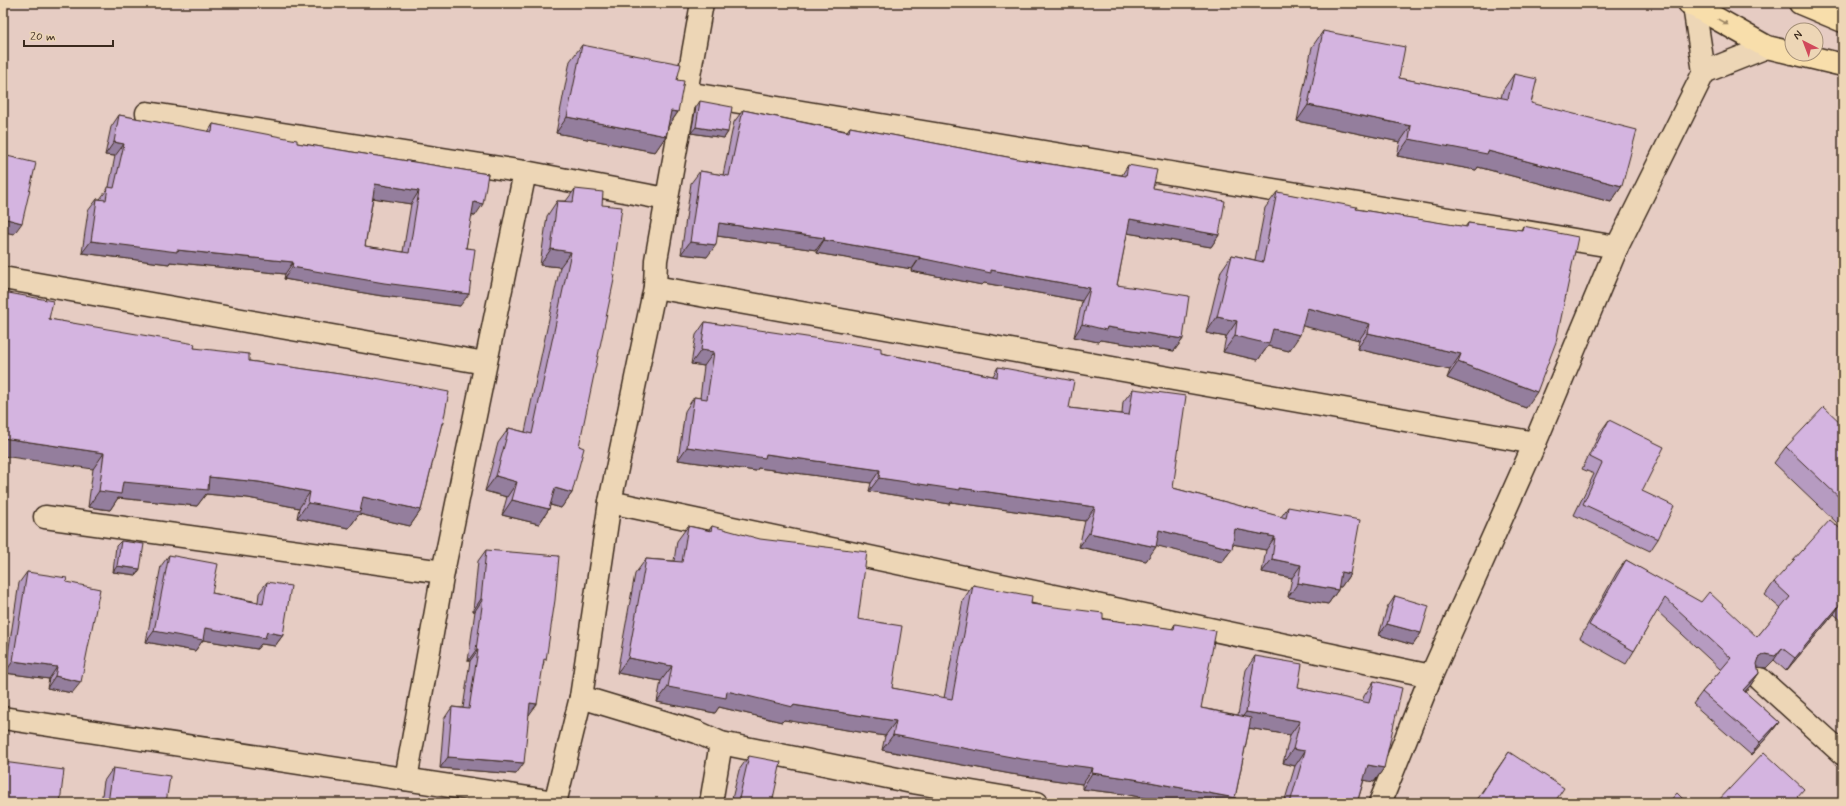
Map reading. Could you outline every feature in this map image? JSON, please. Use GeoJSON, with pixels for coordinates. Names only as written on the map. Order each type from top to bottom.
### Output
{"type":"FeatureCollection","features":[{"type":"Feature","properties":{"kind":"highway"},"geometry":{"type":"LineString","coordinates":[[1800,3],[1843,20]]}},
{"type":"Feature","properties":{"kind":"highway"},"geometry":{"type":"LineString","coordinates":[[1691,4],[1767,47],[1784,51]]}},
{"type":"Feature","properties":{"kind":"highway"},"geometry":{"type":"LineString","coordinates":[[1824,60],[1843,65]]}},
{"type":"Feature","properties":{"kind":"street"},"geometry":{"type":"LineString","coordinates":[[3,718],[555,803],[581,698],[610,502],[655,286],[656,260],[666,199],[702,3]]}},
{"type":"Feature","properties":{"kind":"street"},"geometry":{"type":"LineString","coordinates":[[1380,803],[1431,676],[1534,443],[1617,247],[1704,72],[1691,4]]}},
{"type":"Feature","properties":{"kind":"street"},"geometry":{"type":"LineString","coordinates":[[1704,72],[1767,47]]}},
{"type":"Feature","properties":{"kind":"street"},"geometry":{"type":"LineString","coordinates":[[686,93],[1617,247]]}},
{"type":"Feature","properties":{"kind":"street"},"geometry":{"type":"LineString","coordinates":[[147,113],[525,172],[666,199]]}},
{"type":"Feature","properties":{"kind":"street"},"geometry":{"type":"LineString","coordinates":[[406,779],[443,572],[525,172]]}},
{"type":"Feature","properties":{"kind":"street"},"geometry":{"type":"LineString","coordinates":[[3,278],[485,363]]}},
{"type":"Feature","properties":{"kind":"street"},"geometry":{"type":"LineString","coordinates":[[655,286],[1534,443]]}},
{"type":"Feature","properties":{"kind":"street"},"geometry":{"type":"LineString","coordinates":[[610,502],[1431,676]]}},
{"type":"Feature","properties":{"kind":"street"},"geometry":{"type":"LineString","coordinates":[[45,518],[443,572]]}},
{"type":"Feature","properties":{"kind":"street"},"geometry":{"type":"LineString","coordinates":[[1760,679],[1843,754]]}},
{"type":"Feature","properties":{"kind":"street"},"geometry":{"type":"LineString","coordinates":[[581,698],[697,732],[721,744],[912,782],[1037,803]]}},
{"type":"Feature","properties":{"kind":"street"},"geometry":{"type":"LineString","coordinates":[[711,803],[721,744]]}},
{"type":"Feature","properties":{"kind":"building"},"geometry":{"type":"Polygon","coordinates":[[[1323,31],[1405,47],[1399,78],[1508,99],[1514,74],[1537,79],[1531,103],[1637,130],[1622,186],[1488,151],[1487,154],[1409,139],[1411,126],[1308,105],[1323,31]]]}},
{"type":"Feature","properties":{"kind":"building"},"geometry":{"type":"Polygon","coordinates":[[[582,45],[681,64],[677,80],[684,81],[678,112],[671,111],[666,136],[567,117],[582,45]]]}},
{"type":"Feature","properties":{"kind":"building"},"geometry":{"type":"Polygon","coordinates":[[[700,101],[732,107],[728,132],[696,127],[700,101]]]}},
{"type":"Feature","properties":{"kind":"building"},"geometry":{"type":"Polygon","coordinates":[[[743,110],[849,132],[850,127],[1018,159],[1126,176],[1128,165],[1157,170],[1153,188],[1225,201],[1219,235],[1130,219],[1117,285],[1189,296],[1183,339],[1107,327],[1106,330],[1082,324],[1090,288],[991,270],[991,273],[920,257],[824,240],[825,238],[719,223],[716,245],[690,242],[700,171],[729,176],[743,110]]]}},
{"type":"Feature","properties":{"kind":"building"},"geometry":{"type":"Polygon","coordinates":[[[119,115],[212,132],[213,124],[297,140],[297,143],[488,174],[483,204],[474,202],[466,248],[475,249],[469,294],[384,283],[292,267],[293,262],[177,250],[177,252],[91,241],[97,199],[106,200],[108,187],[114,188],[124,144],[114,142],[119,115]],[[375,184],[365,246],[409,253],[419,191],[375,184]]]}},
{"type":"Feature","properties":{"kind":"building"},"geometry":{"type":"Polygon","coordinates":[[[3,155],[36,163],[22,223],[3,218],[3,155]]]}},
{"type":"Feature","properties":{"kind":"building"},"geometry":{"type":"Polygon","coordinates":[[[575,189],[603,192],[602,205],[622,207],[613,275],[615,275],[579,446],[584,448],[572,493],[555,488],[549,509],[512,500],[517,482],[496,476],[509,428],[532,434],[571,252],[551,249],[557,201],[573,202],[575,189]]]}},
{"type":"Feature","properties":{"kind":"building"},"geometry":{"type":"Polygon","coordinates":[[[1277,192],[1357,207],[1356,209],[1467,227],[1468,223],[1522,230],[1523,226],[1578,237],[1556,342],[1537,392],[1458,362],[1461,354],[1368,333],[1370,324],[1307,308],[1300,335],[1273,329],[1269,344],[1235,336],[1237,321],[1217,317],[1232,255],[1263,262],[1277,192]]]}},
{"type":"Feature","properties":{"kind":"building"},"geometry":{"type":"Polygon","coordinates":[[[3,292],[53,301],[49,319],[195,344],[194,348],[249,354],[249,361],[375,378],[449,392],[443,423],[421,510],[363,497],[360,512],[308,503],[310,492],[259,482],[209,477],[208,490],[123,482],[121,494],[99,491],[104,453],[3,438],[3,292]]]}},
{"type":"Feature","properties":{"kind":"building"},"geometry":{"type":"Polygon","coordinates":[[[705,322],[881,348],[881,353],[997,377],[998,367],[1074,381],[1069,408],[1129,415],[1133,389],[1186,396],[1173,488],[1286,518],[1288,507],[1360,520],[1350,574],[1341,572],[1338,590],[1298,583],[1301,565],[1272,559],[1275,537],[1235,529],[1232,549],[1159,530],[1156,547],[1089,533],[1095,507],[879,478],[880,470],[766,454],[765,458],[687,447],[694,397],[707,399],[714,352],[701,350],[705,322]]]}},
{"type":"Feature","properties":{"kind":"building"},"geometry":{"type":"Polygon","coordinates":[[[1824,407],[1843,425],[1843,501],[1786,447],[1824,407]]]}},
{"type":"Feature","properties":{"kind":"building"},"geometry":{"type":"Polygon","coordinates":[[[1609,420],[1664,447],[1642,491],[1674,506],[1658,539],[1583,504],[1602,463],[1590,457],[1609,420]]]}},
{"type":"Feature","properties":{"kind":"building"},"geometry":{"type":"Polygon","coordinates":[[[1830,520],[1843,531],[1843,601],[1795,658],[1782,648],[1775,656],[1765,654],[1759,658],[1757,664],[1759,673],[1743,690],[1779,722],[1760,742],[1702,692],[1731,658],[1665,598],[1634,651],[1589,625],[1626,560],[1701,602],[1709,592],[1757,637],[1790,597],[1774,582],[1830,520]]]}},
{"type":"Feature","properties":{"kind":"building"},"geometry":{"type":"Polygon","coordinates":[[[688,526],[711,531],[712,526],[760,539],[867,552],[858,619],[902,626],[892,688],[952,699],[973,585],[1032,596],[1031,604],[1103,613],[1103,619],[1174,629],[1175,624],[1216,631],[1201,708],[1251,718],[1235,798],[1134,779],[1092,773],[1093,768],[1022,759],[893,735],[896,721],[793,705],[793,707],[727,691],[726,698],[668,687],[672,666],[628,658],[646,559],[682,562],[688,526]]]}},
{"type":"Feature","properties":{"kind":"building"},"geometry":{"type":"Polygon","coordinates":[[[121,541],[144,544],[140,569],[117,566],[121,541]]]}},
{"type":"Feature","properties":{"kind":"building"},"geometry":{"type":"Polygon","coordinates":[[[486,550],[559,556],[555,600],[546,660],[544,659],[537,704],[530,703],[524,763],[448,757],[452,707],[469,709],[478,650],[476,650],[483,599],[481,599],[486,550]]]}},
{"type":"Feature","properties":{"kind":"building"},"geometry":{"type":"Polygon","coordinates":[[[169,555],[218,564],[212,593],[263,604],[267,582],[291,586],[283,635],[267,632],[265,638],[205,628],[203,640],[154,631],[169,555]]]}},
{"type":"Feature","properties":{"kind":"building"},"geometry":{"type":"Polygon","coordinates":[[[27,572],[67,578],[66,582],[100,589],[81,682],[55,676],[57,667],[13,661],[27,572]]]}},
{"type":"Feature","properties":{"kind":"building"},"geometry":{"type":"Polygon","coordinates":[[[1395,596],[1429,606],[1421,633],[1387,624],[1395,596]]]}},
{"type":"Feature","properties":{"kind":"building"},"geometry":{"type":"Polygon","coordinates":[[[1255,656],[1302,664],[1298,688],[1369,703],[1374,681],[1402,688],[1384,768],[1368,765],[1357,803],[1290,803],[1305,751],[1293,749],[1300,721],[1246,712],[1255,656]]]}},
{"type":"Feature","properties":{"kind":"building"},"geometry":{"type":"Polygon","coordinates":[[[1509,752],[1564,788],[1554,803],[1481,803],[1477,800],[1509,752]]]}},
{"type":"Feature","properties":{"kind":"building"},"geometry":{"type":"Polygon","coordinates":[[[1764,752],[1804,789],[1797,797],[1804,803],[1716,803],[1764,752]]]}},
{"type":"Feature","properties":{"kind":"building"},"geometry":{"type":"Polygon","coordinates":[[[749,756],[781,762],[772,803],[738,803],[749,756]]]}},
{"type":"Feature","properties":{"kind":"building"},"geometry":{"type":"Polygon","coordinates":[[[3,762],[64,770],[60,803],[3,803],[3,762]]]}},
{"type":"Feature","properties":{"kind":"building"},"geometry":{"type":"Polygon","coordinates":[[[113,768],[170,776],[166,803],[108,803],[113,768]]]}},
{"type":"Feature","properties":{"kind":"building"},"geometry":{"type":"Polygon","coordinates":[[[1677,793],[1687,803],[1668,803],[1677,793]]]}}]}
